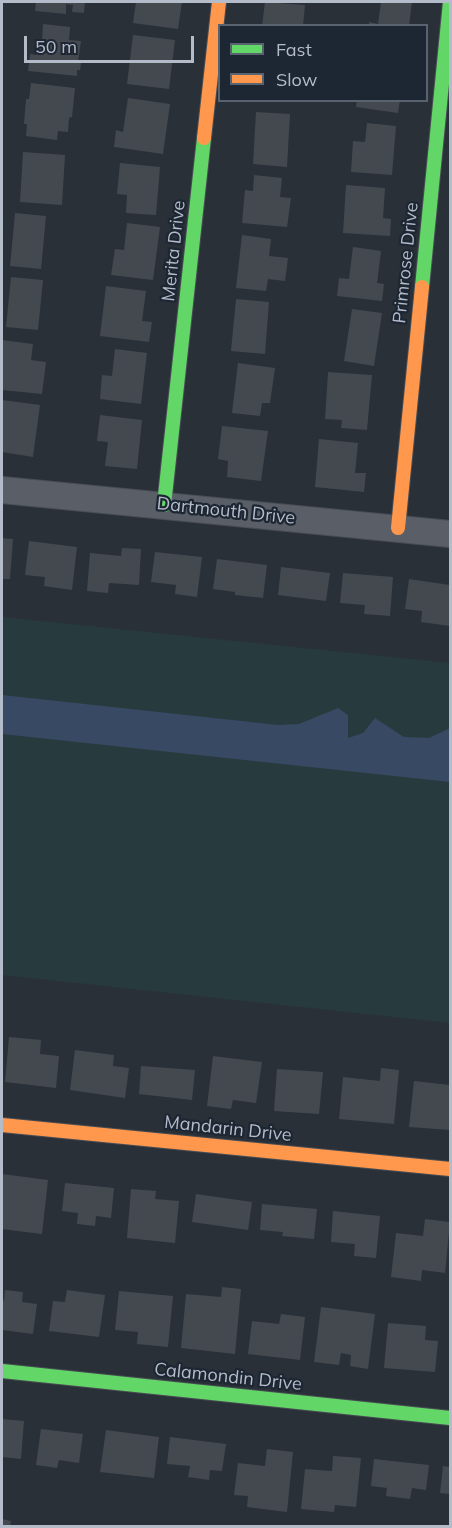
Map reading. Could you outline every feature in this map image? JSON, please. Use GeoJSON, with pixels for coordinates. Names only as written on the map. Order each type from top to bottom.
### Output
{"type":"FeatureCollection","features":[{"type":"Feature","properties":{"kind":"street","name":"Merita Drive"},"geometry":{"type":"LineString","coordinates":[[164,505],[219,2]]}},
{"type":"Feature","properties":{"kind":"street","name":"Primrose Drive"},"geometry":{"type":"LineString","coordinates":[[398,528],[450,2]]}},
{"type":"Feature","properties":{"kind":"street","name":"Dartmouth Drive"},"geometry":{"type":"LineString","coordinates":[[2,490],[450,534]]}},
{"type":"Feature","properties":{"kind":"street","name":"Mandarin Drive"},"geometry":{"type":"LineString","coordinates":[[2,1125],[450,1169]]}},
{"type":"Feature","properties":{"kind":"street","name":"Calamondin Drive"},"geometry":{"type":"LineString","coordinates":[[2,1371],[450,1418]]}},
{"type":"Feature","properties":{"kind":"green space"},"geometry":{"type":"Polygon","coordinates":[[[2,617],[450,663],[450,1023],[2,975],[2,617]]]}},
{"type":"Feature","properties":{"kind":"water"},"geometry":{"type":"Polygon","coordinates":[[[2,695],[278,725],[299,724],[338,708],[348,715],[348,738],[363,733],[375,718],[404,737],[429,738],[450,728],[450,782],[2,734],[2,695]]]}},
{"type":"Feature","properties":{"kind":"building"},"geometry":{"type":"Polygon","coordinates":[[[36,2],[85,2],[84,13],[72,12],[73,5],[66,4],[66,14],[35,11],[36,2]]]}},
{"type":"Feature","properties":{"kind":"building"},"geometry":{"type":"Polygon","coordinates":[[[136,2],[182,2],[178,29],[133,23],[136,2]]]}},
{"type":"Feature","properties":{"kind":"building"},"geometry":{"type":"Polygon","coordinates":[[[265,2],[305,5],[303,24],[262,24],[265,2]]]}},
{"type":"Feature","properties":{"kind":"building"},"geometry":{"type":"Polygon","coordinates":[[[381,2],[412,2],[409,24],[378,24],[381,2]]]}},
{"type":"Feature","properties":{"kind":"building"},"geometry":{"type":"Polygon","coordinates":[[[43,24],[70,27],[69,40],[81,41],[78,62],[81,63],[77,76],[28,71],[30,54],[36,55],[37,41],[42,42],[43,24]]]}},
{"type":"Feature","properties":{"kind":"building"},"geometry":{"type":"Polygon","coordinates":[[[133,35],[175,40],[169,89],[127,84],[133,35]]]}},
{"type":"Feature","properties":{"kind":"building"},"geometry":{"type":"Polygon","coordinates":[[[31,83],[75,88],[68,132],[58,131],[57,140],[26,136],[27,124],[24,124],[26,99],[29,99],[31,83]]]}},
{"type":"Feature","properties":{"kind":"building"},"geometry":{"type":"Polygon","coordinates":[[[128,98],[170,104],[163,154],[114,147],[116,130],[123,132],[128,98]]]}},
{"type":"Feature","properties":{"kind":"building"},"geometry":{"type":"Polygon","coordinates":[[[357,102],[400,102],[398,113],[356,107],[357,102]]]}},
{"type":"Feature","properties":{"kind":"building"},"geometry":{"type":"Polygon","coordinates":[[[256,112],[290,114],[287,167],[253,164],[256,112]]]}},
{"type":"Feature","properties":{"kind":"building"},"geometry":{"type":"Polygon","coordinates":[[[367,123],[396,126],[392,175],[351,172],[353,141],[365,142],[367,123]]]}},
{"type":"Feature","properties":{"kind":"building"},"geometry":{"type":"Polygon","coordinates":[[[23,152],[65,155],[62,205],[20,202],[23,152]]]}},
{"type":"Feature","properties":{"kind":"building"},"geometry":{"type":"Polygon","coordinates":[[[120,163],[160,167],[156,215],[126,213],[127,195],[117,194],[120,163]]]}},
{"type":"Feature","properties":{"kind":"building"},"geometry":{"type":"Polygon","coordinates":[[[254,175],[282,178],[280,197],[291,198],[287,227],[242,223],[245,190],[253,191],[254,175]]]}},
{"type":"Feature","properties":{"kind":"building"},"geometry":{"type":"Polygon","coordinates":[[[346,185],[385,188],[383,218],[391,219],[390,236],[343,233],[346,185]]]}},
{"type":"Feature","properties":{"kind":"building"},"geometry":{"type":"Polygon","coordinates":[[[15,213],[46,216],[41,269],[10,266],[15,213]]]}},
{"type":"Feature","properties":{"kind":"building"},"geometry":{"type":"Polygon","coordinates":[[[127,223],[160,227],[153,280],[111,275],[115,249],[124,250],[127,223]]]}},
{"type":"Feature","properties":{"kind":"building"},"geometry":{"type":"Polygon","coordinates":[[[242,235],[271,239],[269,256],[288,258],[285,281],[268,279],[266,291],[236,288],[242,235]]]}},
{"type":"Feature","properties":{"kind":"building"},"geometry":{"type":"Polygon","coordinates":[[[353,247],[381,251],[377,283],[384,284],[382,301],[337,296],[339,278],[349,279],[353,247]]]}},
{"type":"Feature","properties":{"kind":"building"},"geometry":{"type":"Polygon","coordinates":[[[11,277],[43,280],[38,330],[6,327],[11,277]]]}},
{"type":"Feature","properties":{"kind":"building"},"geometry":{"type":"Polygon","coordinates":[[[106,286],[146,291],[142,321],[152,322],[149,342],[100,336],[106,286]]]}},
{"type":"Feature","properties":{"kind":"building"},"geometry":{"type":"Polygon","coordinates":[[[236,299],[269,302],[265,354],[231,351],[236,299]]]}},
{"type":"Feature","properties":{"kind":"building"},"geometry":{"type":"Polygon","coordinates":[[[352,309],[382,313],[374,366],[344,361],[352,309]]]}},
{"type":"Feature","properties":{"kind":"building"},"geometry":{"type":"Polygon","coordinates":[[[2,340],[33,344],[31,360],[46,362],[42,394],[2,390],[2,340]]]}},
{"type":"Feature","properties":{"kind":"building"},"geometry":{"type":"Polygon","coordinates":[[[115,349],[147,353],[141,404],[100,399],[102,375],[112,376],[115,349]]]}},
{"type":"Feature","properties":{"kind":"building"},"geometry":{"type":"Polygon","coordinates":[[[238,363],[275,368],[270,403],[262,403],[260,416],[232,413],[238,363]]]}},
{"type":"Feature","properties":{"kind":"building"},"geometry":{"type":"Polygon","coordinates":[[[328,372],[372,375],[367,430],[341,428],[342,420],[325,419],[328,372]]]}},
{"type":"Feature","properties":{"kind":"building"},"geometry":{"type":"Polygon","coordinates":[[[2,400],[40,405],[33,457],[2,452],[2,400]]]}},
{"type":"Feature","properties":{"kind":"building"},"geometry":{"type":"Polygon","coordinates":[[[100,415],[142,420],[137,469],[105,466],[108,442],[97,441],[100,415]]]}},
{"type":"Feature","properties":{"kind":"building"},"geometry":{"type":"Polygon","coordinates":[[[222,426],[268,431],[261,481],[227,477],[228,461],[218,459],[222,426]]]}},
{"type":"Feature","properties":{"kind":"building"},"geometry":{"type":"Polygon","coordinates":[[[319,439],[358,443],[355,473],[366,473],[364,492],[315,487],[319,439]]]}},
{"type":"Feature","properties":{"kind":"building"},"geometry":{"type":"Polygon","coordinates":[[[2,538],[13,539],[10,579],[2,579],[2,538]]]}},
{"type":"Feature","properties":{"kind":"building"},"geometry":{"type":"Polygon","coordinates":[[[29,541],[77,547],[72,590],[44,586],[45,577],[25,575],[29,541]]]}},
{"type":"Feature","properties":{"kind":"building"},"geometry":{"type":"Polygon","coordinates":[[[122,548],[141,549],[139,585],[109,583],[108,593],[87,591],[90,553],[121,556],[122,548]]]}},
{"type":"Feature","properties":{"kind":"building"},"geometry":{"type":"Polygon","coordinates":[[[155,552],[202,557],[197,597],[175,594],[176,585],[151,582],[155,552]]]}},
{"type":"Feature","properties":{"kind":"building"},"geometry":{"type":"Polygon","coordinates":[[[217,559],[267,565],[263,598],[235,595],[235,592],[213,589],[217,559]]]}},
{"type":"Feature","properties":{"kind":"building"},"geometry":{"type":"Polygon","coordinates":[[[281,567],[330,573],[326,601],[278,595],[281,567]]]}},
{"type":"Feature","properties":{"kind":"building"},"geometry":{"type":"Polygon","coordinates":[[[343,573],[393,577],[390,616],[364,614],[365,605],[340,603],[343,573]]]}},
{"type":"Feature","properties":{"kind":"building"},"geometry":{"type":"Polygon","coordinates":[[[409,579],[450,585],[450,626],[421,622],[422,611],[405,609],[409,579]]]}},
{"type":"Feature","properties":{"kind":"building"},"geometry":{"type":"Polygon","coordinates":[[[9,1037],[41,1040],[40,1054],[59,1056],[56,1088],[5,1082],[9,1037]]]}},
{"type":"Feature","properties":{"kind":"building"},"geometry":{"type":"Polygon","coordinates":[[[75,1050],[114,1055],[113,1066],[129,1068],[125,1098],[70,1090],[75,1050]]]}},
{"type":"Feature","properties":{"kind":"building"},"geometry":{"type":"Polygon","coordinates":[[[213,1056],[262,1062],[256,1103],[233,1100],[231,1109],[207,1106],[213,1056]]]}},
{"type":"Feature","properties":{"kind":"building"},"geometry":{"type":"Polygon","coordinates":[[[141,1066],[195,1070],[192,1100],[139,1094],[141,1066]]]}},
{"type":"Feature","properties":{"kind":"building"},"geometry":{"type":"Polygon","coordinates":[[[381,1068],[399,1070],[394,1124],[339,1119],[343,1077],[380,1081],[381,1068]]]}},
{"type":"Feature","properties":{"kind":"building"},"geometry":{"type":"Polygon","coordinates":[[[277,1069],[323,1072],[319,1114],[274,1111],[277,1069]]]}},
{"type":"Feature","properties":{"kind":"building"},"geometry":{"type":"Polygon","coordinates":[[[414,1081],[450,1085],[450,1130],[409,1127],[414,1081]]]}},
{"type":"Feature","properties":{"kind":"building"},"geometry":{"type":"Polygon","coordinates":[[[2,1174],[48,1180],[42,1234],[2,1229],[2,1174]]]}},
{"type":"Feature","properties":{"kind":"building"},"geometry":{"type":"Polygon","coordinates":[[[65,1183],[114,1188],[111,1218],[96,1216],[95,1226],[77,1224],[78,1213],[62,1211],[65,1183]]]}},
{"type":"Feature","properties":{"kind":"building"},"geometry":{"type":"Polygon","coordinates":[[[131,1189],[156,1191],[155,1199],[179,1201],[175,1243],[127,1238],[131,1189]]]}},
{"type":"Feature","properties":{"kind":"building"},"geometry":{"type":"Polygon","coordinates":[[[196,1194],[252,1202],[248,1230],[192,1222],[196,1194]]]}},
{"type":"Feature","properties":{"kind":"building"},"geometry":{"type":"Polygon","coordinates":[[[262,1204],[317,1209],[314,1239],[282,1236],[283,1232],[260,1230],[262,1204]]]}},
{"type":"Feature","properties":{"kind":"building"},"geometry":{"type":"Polygon","coordinates":[[[333,1211],[380,1216],[376,1258],[354,1256],[355,1244],[331,1242],[333,1211]]]}},
{"type":"Feature","properties":{"kind":"building"},"geometry":{"type":"Polygon","coordinates":[[[425,1219],[450,1222],[445,1273],[422,1270],[421,1281],[391,1277],[396,1233],[423,1236],[425,1219]]]}},
{"type":"Feature","properties":{"kind":"building"},"geometry":{"type":"Polygon","coordinates":[[[222,1287],[241,1289],[235,1354],[181,1348],[186,1294],[221,1297],[222,1287]]]}},
{"type":"Feature","properties":{"kind":"building"},"geometry":{"type":"Polygon","coordinates":[[[5,1290],[23,1292],[22,1302],[37,1304],[33,1334],[2,1330],[2,1300],[4,1301],[5,1290]]]}},
{"type":"Feature","properties":{"kind":"building"},"geometry":{"type":"Polygon","coordinates":[[[67,1290],[105,1295],[99,1337],[49,1331],[53,1301],[65,1302],[67,1290]]]}},
{"type":"Feature","properties":{"kind":"building"},"geometry":{"type":"Polygon","coordinates":[[[119,1291],[173,1296],[168,1347],[137,1344],[138,1332],[115,1330],[119,1291]]]}},
{"type":"Feature","properties":{"kind":"building"},"geometry":{"type":"Polygon","coordinates":[[[321,1307],[375,1314],[368,1369],[350,1366],[351,1355],[341,1353],[339,1365],[314,1362],[321,1307]]]}},
{"type":"Feature","properties":{"kind":"building"},"geometry":{"type":"Polygon","coordinates":[[[281,1314],[305,1317],[300,1360],[248,1354],[252,1321],[279,1324],[281,1314]]]}},
{"type":"Feature","properties":{"kind":"building"},"geometry":{"type":"Polygon","coordinates":[[[388,1323],[426,1326],[425,1340],[438,1341],[435,1372],[384,1368],[388,1323]]]}},
{"type":"Feature","properties":{"kind":"building"},"geometry":{"type":"Polygon","coordinates":[[[2,1419],[24,1421],[21,1459],[2,1457],[2,1419]]]}},
{"type":"Feature","properties":{"kind":"building"},"geometry":{"type":"Polygon","coordinates":[[[41,1429],[83,1434],[79,1463],[59,1460],[57,1468],[36,1465],[41,1429]]]}},
{"type":"Feature","properties":{"kind":"building"},"geometry":{"type":"Polygon","coordinates":[[[106,1430],[159,1437],[154,1478],[100,1472],[106,1430]]]}},
{"type":"Feature","properties":{"kind":"building"},"geometry":{"type":"Polygon","coordinates":[[[170,1437],[226,1444],[222,1471],[210,1470],[209,1480],[188,1477],[190,1466],[167,1464],[170,1437]]]}},
{"type":"Feature","properties":{"kind":"building"},"geometry":{"type":"Polygon","coordinates":[[[267,1449],[293,1452],[287,1512],[247,1507],[248,1496],[234,1495],[238,1463],[265,1466],[267,1449]]]}},
{"type":"Feature","properties":{"kind":"building"},"geometry":{"type":"Polygon","coordinates":[[[333,1456],[361,1458],[356,1507],[335,1505],[334,1512],[301,1509],[305,1469],[332,1471],[333,1456]]]}},
{"type":"Feature","properties":{"kind":"building"},"geometry":{"type":"Polygon","coordinates":[[[374,1459],[429,1465],[426,1490],[412,1488],[410,1499],[386,1496],[387,1488],[371,1486],[374,1459]]]}},
{"type":"Feature","properties":{"kind":"building"},"geometry":{"type":"Polygon","coordinates":[[[443,1466],[450,1467],[450,1494],[440,1493],[443,1466]]]}},
{"type":"Feature","properties":{"kind":"building"},"geometry":{"type":"Polygon","coordinates":[[[2,1519],[11,1521],[10,1526],[2,1526],[2,1519]]]}},
{"type":"Feature","properties":{"kind":"traffic: fast"},"geometry":{"type":"LineString","coordinates":[[422,287],[450,2]]}},
{"type":"Feature","properties":{"kind":"traffic: fast"},"geometry":{"type":"LineString","coordinates":[[164,505],[204,138]]}},
{"type":"Feature","properties":{"kind":"traffic: fast"},"geometry":{"type":"LineString","coordinates":[[2,1371],[450,1418]]}},
{"type":"Feature","properties":{"kind":"traffic: slow"},"geometry":{"type":"LineString","coordinates":[[204,138],[219,2]]}},
{"type":"Feature","properties":{"kind":"traffic: slow"},"geometry":{"type":"LineString","coordinates":[[398,528],[422,287]]}},
{"type":"Feature","properties":{"kind":"traffic: slow"},"geometry":{"type":"LineString","coordinates":[[2,1125],[450,1169]]}}]}
